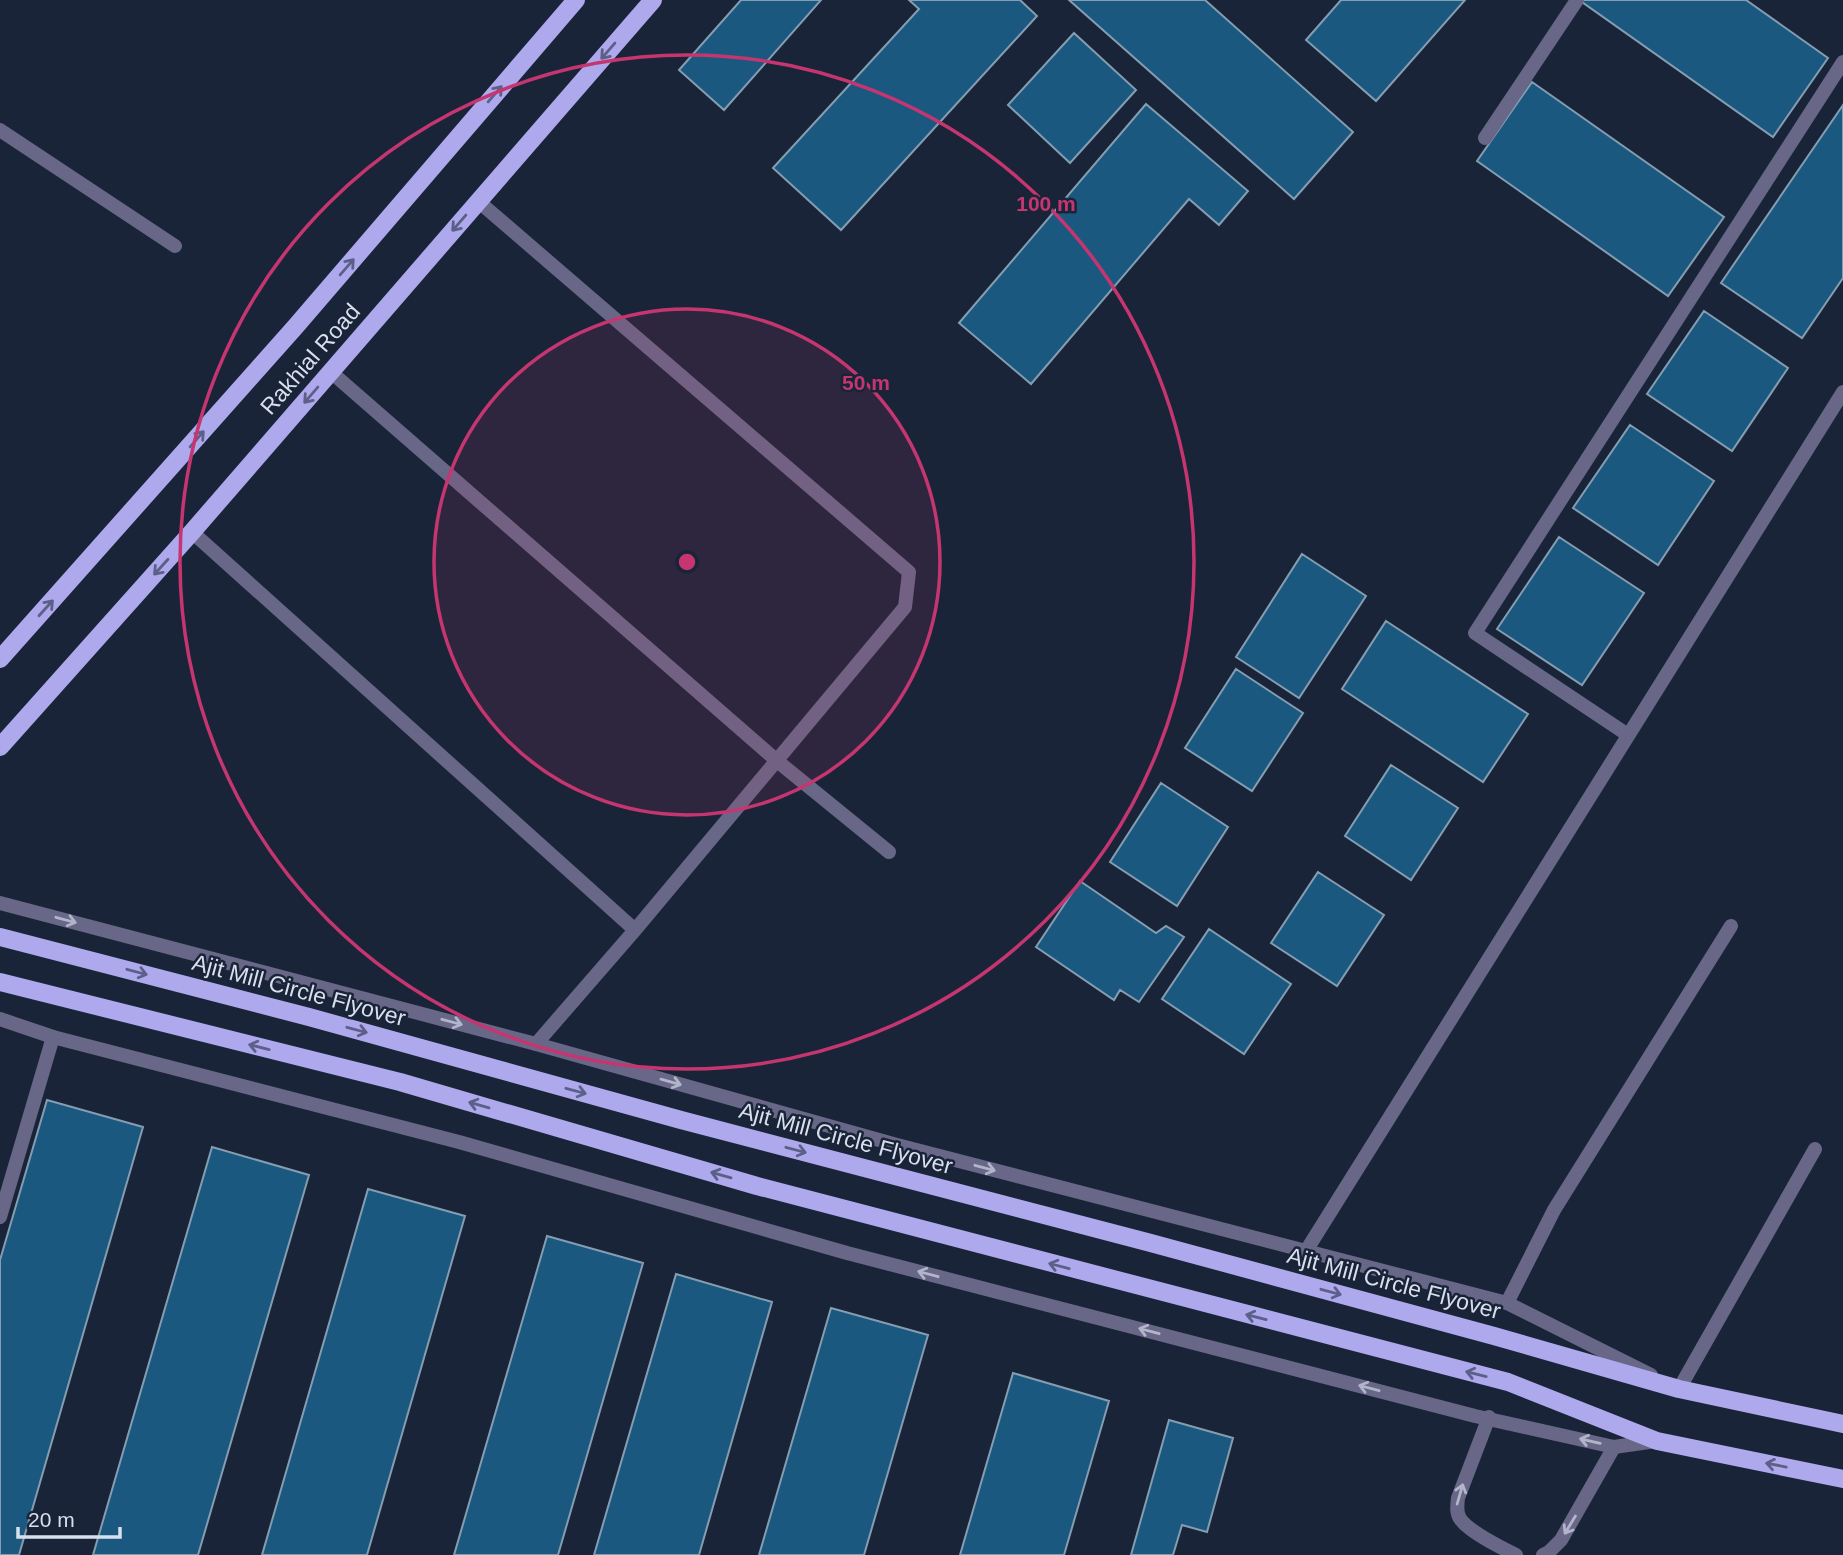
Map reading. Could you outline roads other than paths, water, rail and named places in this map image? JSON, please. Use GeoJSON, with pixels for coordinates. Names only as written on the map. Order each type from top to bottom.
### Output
{"type":"FeatureCollection","features":[{"type":"Feature","properties":{"kind":"main road","name":"Rakhial Road"},"geometry":{"type":"LineString","coordinates":[[0,659],[296,326],[576,0]]}},
{"type":"Feature","properties":{"kind":"main road","name":"Rakhial Road"},"geometry":{"type":"LineString","coordinates":[[0,747],[192,533],[653,0]]}},
{"type":"Feature","properties":{"kind":"main road","name":"Ajit Mill Circle Flyover"},"geometry":{"type":"LineString","coordinates":[[0,937],[309,1017],[681,1120],[1146,1242],[1679,1389],[1843,1424]]}},
{"type":"Feature","properties":{"kind":"main road"},"geometry":{"type":"LineString","coordinates":[[0,982],[400,1082],[757,1186],[1508,1382],[1657,1441],[1843,1479]]}},
{"type":"Feature","properties":{"kind":"street"},"geometry":{"type":"LineString","coordinates":[[1485,138],[1577,0]]}},
{"type":"Feature","properties":{"kind":"street"},"geometry":{"type":"LineString","coordinates":[[1629,735],[1475,633],[1843,62]]}},
{"type":"Feature","properties":{"kind":"street"},"geometry":{"type":"LineString","coordinates":[[0,130],[175,246]]}},
{"type":"Feature","properties":{"kind":"street"},"geometry":{"type":"LineString","coordinates":[[478,201],[909,572],[905,607],[536,1044]]}},
{"type":"Feature","properties":{"kind":"street"},"geometry":{"type":"LineString","coordinates":[[331,372],[776,760],[889,852]]}},
{"type":"Feature","properties":{"kind":"street"},"geometry":{"type":"LineString","coordinates":[[1306,1251],[1843,392]]}},
{"type":"Feature","properties":{"kind":"street"},"geometry":{"type":"LineString","coordinates":[[192,533],[635,930]]}},
{"type":"Feature","properties":{"kind":"street"},"geometry":{"type":"LineString","coordinates":[[0,903],[536,1044],[897,1145],[1507,1303],[1679,1389],[1815,1149]]}},
{"type":"Feature","properties":{"kind":"street"},"geometry":{"type":"LineString","coordinates":[[1507,1303],[1555,1210],[1731,926]]}},
{"type":"Feature","properties":{"kind":"street"},"geometry":{"type":"LineString","coordinates":[[0,1020],[53,1037],[458,1142],[847,1253],[1448,1409],[1614,1447],[1657,1441]]}},
{"type":"Feature","properties":{"kind":"street"},"geometry":{"type":"LineString","coordinates":[[0,1217],[53,1037]]}},
{"type":"Feature","properties":{"kind":"street"},"geometry":{"type":"LineString","coordinates":[[1489,1417],[1458,1498],[1457,1510],[1460,1519],[1467,1526],[1516,1555]]}},
{"type":"Feature","properties":{"kind":"street"},"geometry":{"type":"LineString","coordinates":[[1543,1555],[1549,1552],[1566,1532],[1614,1447]]}}]}
